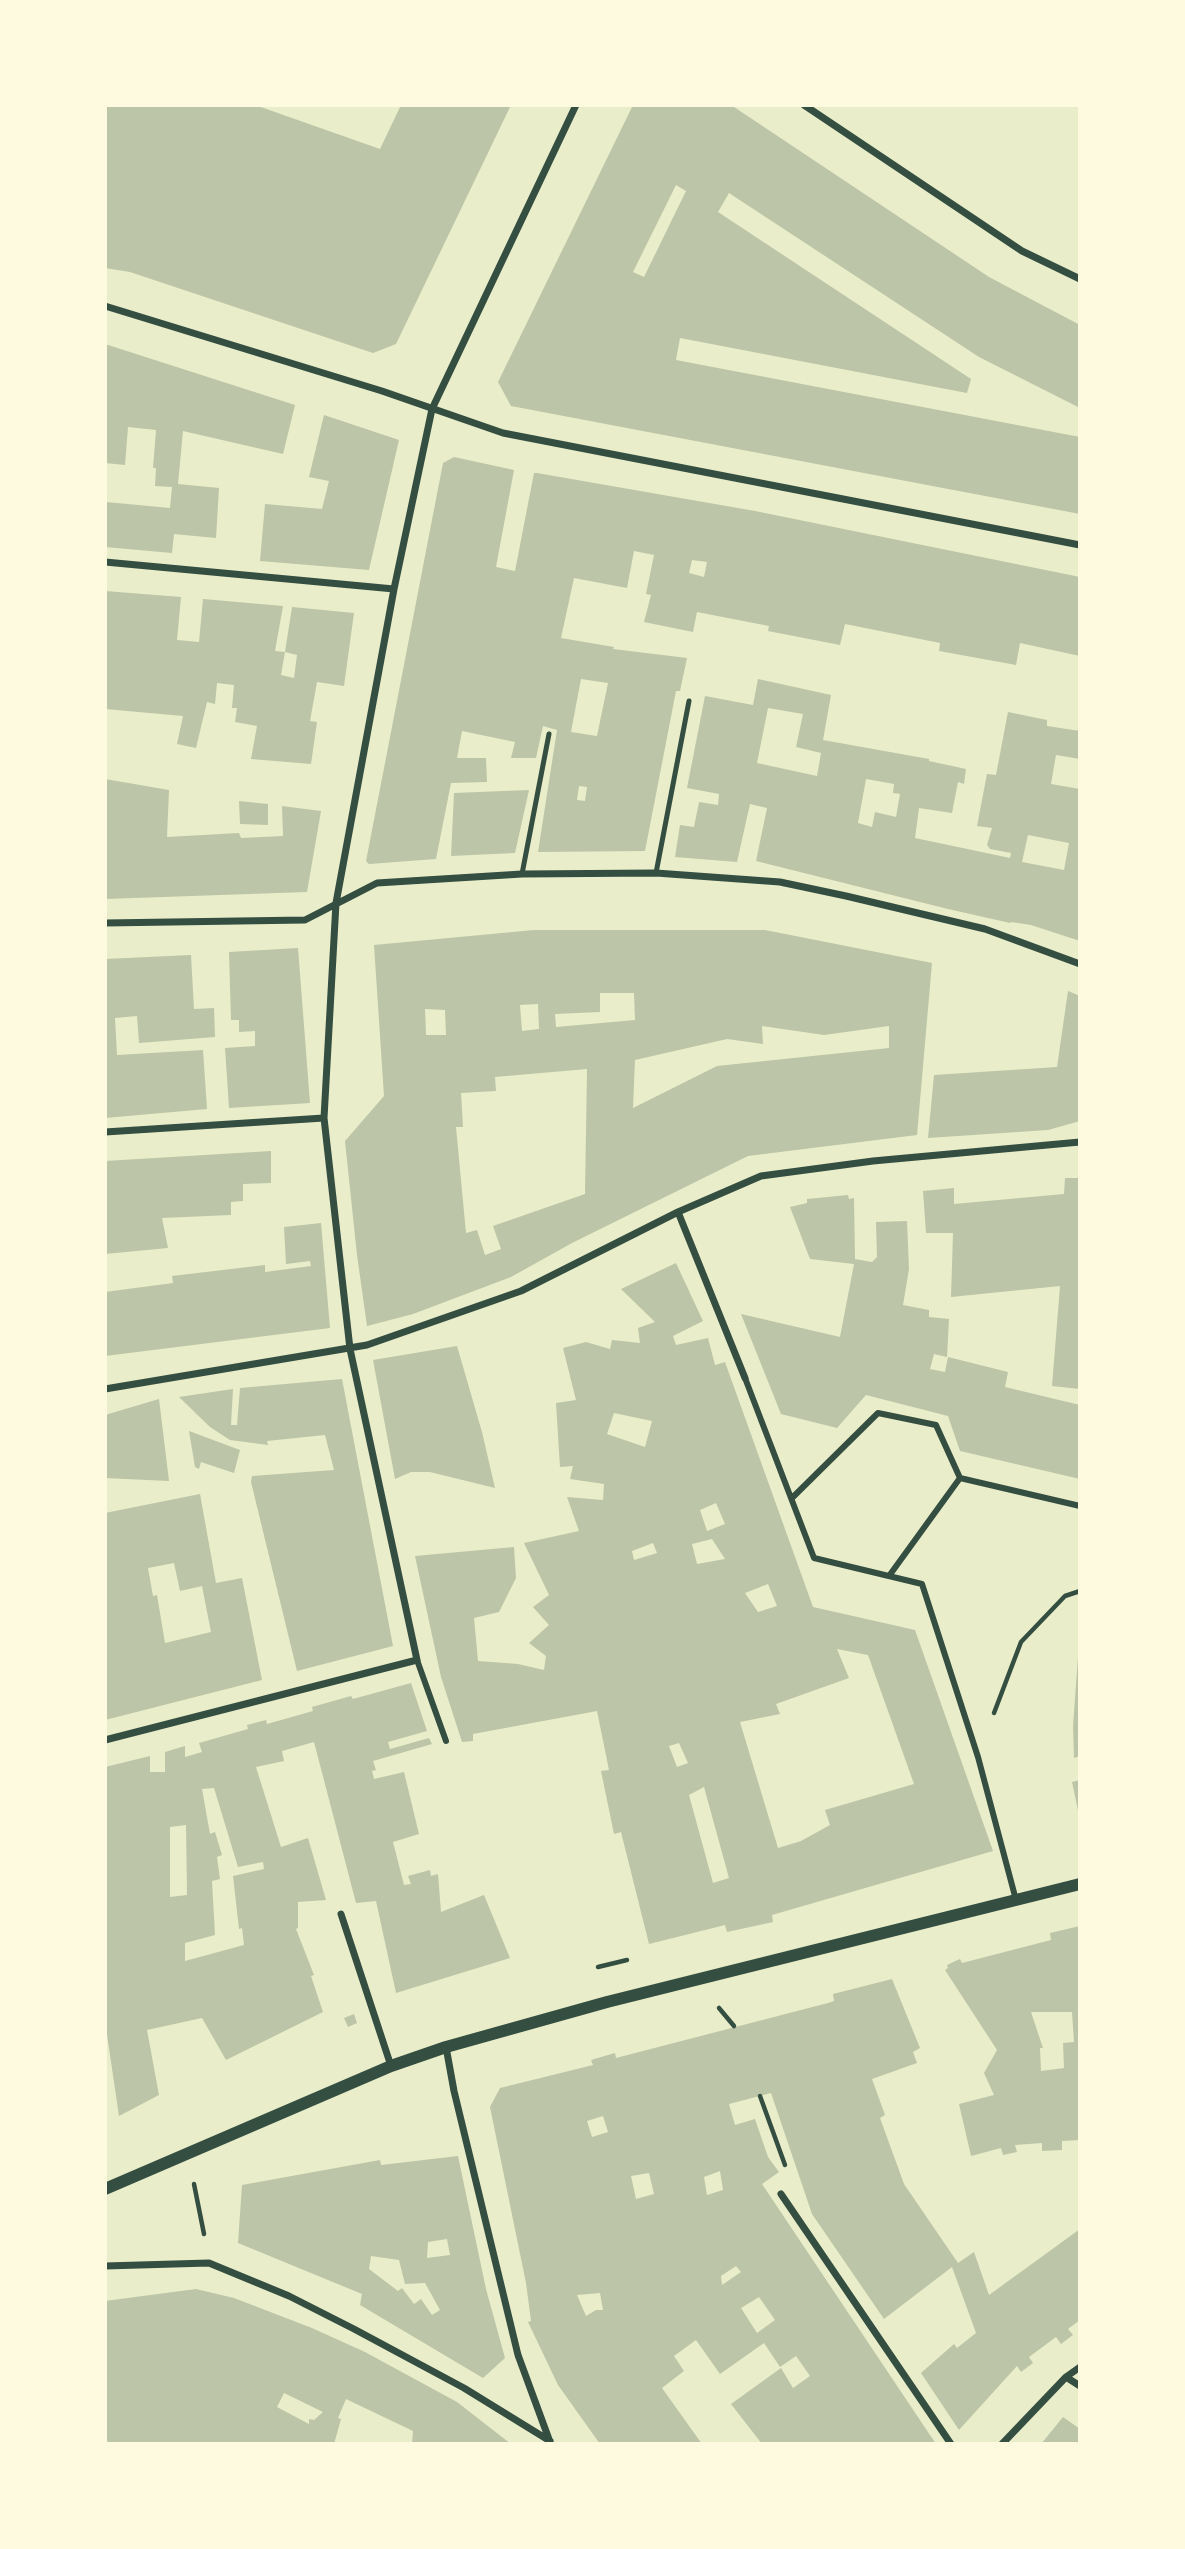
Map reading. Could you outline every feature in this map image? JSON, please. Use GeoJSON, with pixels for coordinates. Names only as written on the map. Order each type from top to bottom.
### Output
{"type":"FeatureCollection","features":[{"type":"Feature","properties":{"kind":"street"},"geometry":{"type":"LineString","coordinates":[[446,1741],[417,1660],[350,1349],[324,1118],[336,903],[394,589],[432,410],[576,105]]}},
{"type":"Feature","properties":{"kind":"street"},"geometry":{"type":"LineString","coordinates":[[804,105],[1022,251],[1080,279]]}},
{"type":"Feature","properties":{"kind":"street"},"geometry":{"type":"LineString","coordinates":[[105,306],[382,391],[503,433],[1080,545]]}},
{"type":"Feature","properties":{"kind":"street"},"geometry":{"type":"LineString","coordinates":[[105,562],[394,589]]}},
{"type":"Feature","properties":{"kind":"street"},"geometry":{"type":"LineString","coordinates":[[105,923],[306,920],[377,883],[522,874],[656,873],[779,882],[846,896],[985,929],[1080,964]]}},
{"type":"Feature","properties":{"kind":"street"},"geometry":{"type":"LineString","coordinates":[[105,1132],[324,1118]]}},
{"type":"Feature","properties":{"kind":"street"},"geometry":{"type":"LineString","coordinates":[[105,1389],[350,1349],[521,1291],[678,1212],[761,1176],[873,1161],[1080,1142]]}},
{"type":"Feature","properties":{"kind":"street"},"geometry":{"type":"LineString","coordinates":[[678,1212],[814,1558],[922,1584],[978,1757],[1016,1900]]}},
{"type":"Feature","properties":{"kind":"street"},"geometry":{"type":"LineString","coordinates":[[792,1499],[878,1413],[936,1425],[960,1478]]}},
{"type":"Feature","properties":{"kind":"street"},"geometry":{"type":"LineString","coordinates":[[960,1478],[1080,1506]]}},
{"type":"Feature","properties":{"kind":"street"},"geometry":{"type":"LineString","coordinates":[[889,1576],[960,1478]]}},
{"type":"Feature","properties":{"kind":"street"},"geometry":{"type":"LineString","coordinates":[[105,1740],[417,1660]]}},
{"type":"Feature","properties":{"kind":"street"},"geometry":{"type":"LineString","coordinates":[[105,2189],[391,2066],[446,2047],[607,2002],[1080,1884]]}},
{"type":"Feature","properties":{"kind":"street"},"geometry":{"type":"LineString","coordinates":[[341,1914],[391,2066]]}},
{"type":"Feature","properties":{"kind":"street"},"geometry":{"type":"LineString","coordinates":[[446,2047],[454,2091],[518,2356],[551,2443]]}},
{"type":"Feature","properties":{"kind":"street"},"geometry":{"type":"LineString","coordinates":[[781,2194],[951,2444]]}},
{"type":"Feature","properties":{"kind":"street"},"geometry":{"type":"LineString","coordinates":[[105,2266],[209,2263],[289,2296],[354,2329],[464,2388],[551,2443]]}},
{"type":"Feature","properties":{"kind":"street"},"geometry":{"type":"LineString","coordinates":[[1003,2444],[1066,2377],[1080,2367]]}},
{"type":"Feature","properties":{"kind":"street"},"geometry":{"type":"LineString","coordinates":[[1066,2377],[1080,2386]]}},
{"type":"Feature","properties":{"kind":"lane"},"geometry":{"type":"LineString","coordinates":[[656,873],[689,701]]}},
{"type":"Feature","properties":{"kind":"lane"},"geometry":{"type":"LineString","coordinates":[[522,874],[549,734]]}},
{"type":"Feature","properties":{"kind":"path"},"geometry":{"type":"LineString","coordinates":[[978,1757],[1021,1642],[1065,1596],[1080,1591]]}},
{"type":"Feature","properties":{"kind":"path"},"geometry":{"type":"LineString","coordinates":[[760,2096],[785,2162],[781,2194]]}},
{"type":"Feature","properties":{"kind":"path"},"geometry":{"type":"LineString","coordinates":[[192,2171],[209,2263]]}},
{"type":"Feature","properties":{"kind":"building"},"geometry":{"type":"Polygon","coordinates":[[[105,105],[255,105],[380,149],[401,105],[511,105],[396,344],[373,353],[130,272],[105,268],[105,105]]]}},
{"type":"Feature","properties":{"kind":"building"},"geometry":{"type":"Polygon","coordinates":[[[633,105],[731,105],[989,277],[1080,325],[1080,408],[979,357],[729,193],[718,212],[971,379],[967,393],[680,338],[676,360],[1080,437],[1080,514],[511,406],[498,382],[633,105]],[[676,185],[633,272],[644,277],[686,191],[676,185]]]}},
{"type":"Feature","properties":{"kind":"building"},"geometry":{"type":"Polygon","coordinates":[[[105,344],[295,405],[283,454],[183,431],[178,484],[219,488],[216,538],[174,534],[172,553],[105,547],[106,502],[170,508],[172,487],[155,486],[156,468],[153,468],[156,430],[128,427],[125,465],[105,463],[105,344]]]}},
{"type":"Feature","properties":{"kind":"building"},"geometry":{"type":"Polygon","coordinates":[[[324,415],[399,440],[369,570],[260,561],[265,504],[322,509],[329,481],[309,477],[324,415]]]}},
{"type":"Feature","properties":{"kind":"building"},"geometry":{"type":"Polygon","coordinates":[[[454,457],[514,470],[496,567],[515,571],[534,473],[537,473],[755,511],[1080,577],[1080,656],[1020,643],[1016,665],[939,651],[940,643],[845,624],[840,645],[768,631],[769,626],[697,612],[693,632],[644,622],[651,595],[646,594],[654,555],[634,551],[627,588],[574,578],[561,638],[614,647],[613,649],[687,658],[680,691],[676,691],[645,851],[538,852],[557,730],[543,726],[536,758],[511,758],[515,742],[462,731],[457,758],[486,758],[487,782],[451,783],[436,859],[369,864],[366,861],[443,463],[454,457]],[[692,560],[689,573],[704,577],[707,562],[692,560]],[[581,679],[571,732],[597,736],[608,683],[581,679]],[[579,786],[577,800],[585,801],[587,787],[579,786]]]}},
{"type":"Feature","properties":{"kind":"building"},"geometry":{"type":"Polygon","coordinates":[[[105,591],[181,597],[177,640],[199,642],[203,599],[283,606],[275,651],[285,652],[292,607],[354,613],[344,686],[317,682],[310,721],[317,722],[311,764],[251,759],[257,726],[235,722],[237,708],[232,708],[234,685],[217,683],[215,704],[207,702],[196,748],[177,744],[183,716],[105,709],[105,591]],[[285,652],[281,675],[294,678],[297,655],[285,652]]]}},
{"type":"Feature","properties":{"kind":"building"},"geometry":{"type":"Polygon","coordinates":[[[758,679],[831,695],[823,740],[929,759],[966,769],[964,784],[958,782],[952,813],[919,808],[915,838],[1010,858],[1011,853],[990,849],[987,845],[992,828],[977,826],[987,774],[996,775],[1008,712],[1047,720],[1047,726],[1080,731],[1080,759],[1056,755],[1051,784],[1080,789],[1080,941],[1031,925],[948,909],[756,861],[767,808],[750,804],[737,862],[675,857],[680,825],[694,827],[699,802],[718,805],[719,794],[687,788],[705,696],[753,705],[758,679]],[[768,708],[757,763],[817,776],[821,753],[796,747],[803,714],[768,708]],[[866,779],[858,823],[872,827],[875,812],[896,817],[900,794],[893,793],[894,784],[866,779]],[[1028,835],[1022,862],[1064,870],[1069,843],[1028,835]]]}},
{"type":"Feature","properties":{"kind":"building"},"geometry":{"type":"Polygon","coordinates":[[[105,779],[169,790],[167,837],[239,833],[241,838],[283,836],[282,806],[321,811],[307,892],[105,899],[105,779]]]}},
{"type":"Feature","properties":{"kind":"building"},"geometry":{"type":"Polygon","coordinates":[[[529,790],[515,853],[451,856],[454,793],[529,790]]]}},
{"type":"Feature","properties":{"kind":"building"},"geometry":{"type":"Polygon","coordinates":[[[239,801],[268,804],[268,825],[240,824],[239,801]]]}},
{"type":"Feature","properties":{"kind":"building"},"geometry":{"type":"Polygon","coordinates":[[[534,930],[765,930],[932,963],[917,1135],[748,1156],[572,1243],[511,1277],[413,1314],[367,1326],[345,1141],[384,1096],[374,945],[534,930]],[[600,993],[600,1012],[555,1014],[556,1027],[635,1020],[634,993],[600,993]],[[538,1004],[520,1005],[522,1031],[539,1029],[538,1004]],[[425,1009],[426,1035],[446,1035],[445,1010],[425,1009]],[[762,1026],[763,1044],[727,1039],[635,1060],[633,1108],[717,1066],[889,1048],[889,1026],[824,1035],[762,1026]],[[587,1069],[495,1077],[496,1091],[461,1093],[463,1127],[456,1127],[466,1233],[477,1230],[485,1255],[501,1249],[493,1226],[585,1194],[587,1069]]]}},
{"type":"Feature","properties":{"kind":"building"},"geometry":{"type":"Polygon","coordinates":[[[298,948],[310,1103],[229,1108],[225,1048],[255,1046],[255,1031],[239,1032],[239,1020],[231,1020],[229,952],[298,948]]]}},
{"type":"Feature","properties":{"kind":"building"},"geometry":{"type":"Polygon","coordinates":[[[191,955],[194,1009],[214,1008],[215,1037],[139,1043],[137,1016],[115,1018],[117,1055],[203,1050],[207,1109],[105,1118],[105,959],[191,955]]]}},
{"type":"Feature","properties":{"kind":"building"},"geometry":{"type":"Polygon","coordinates":[[[1068,991],[1080,996],[1080,1121],[1048,1130],[928,1138],[934,1075],[1057,1067],[1068,991]]]}},
{"type":"Feature","properties":{"kind":"building"},"geometry":{"type":"Polygon","coordinates":[[[271,1151],[271,1183],[243,1184],[243,1201],[231,1202],[231,1215],[162,1218],[168,1248],[105,1254],[105,1161],[271,1151]]]}},
{"type":"Feature","properties":{"kind":"building"},"geometry":{"type":"Polygon","coordinates":[[[1065,1178],[1080,1178],[1080,1389],[1052,1386],[1060,1286],[951,1297],[953,1233],[926,1233],[923,1191],[954,1188],[954,1204],[1064,1194],[1065,1178]]]}},
{"type":"Feature","properties":{"kind":"building"},"geometry":{"type":"Polygon","coordinates":[[[848,1195],[849,1199],[854,1198],[855,1259],[872,1262],[877,1257],[876,1222],[907,1221],[909,1269],[903,1305],[929,1310],[929,1317],[949,1319],[947,1357],[934,1354],[930,1369],[945,1372],[948,1357],[1008,1372],[1005,1387],[1080,1405],[1080,1479],[960,1451],[948,1416],[866,1395],[837,1428],[781,1414],[741,1314],[840,1337],[854,1264],[810,1259],[790,1207],[807,1203],[807,1199],[848,1195]]]}},
{"type":"Feature","properties":{"kind":"building"},"geometry":{"type":"Polygon","coordinates":[[[321,1223],[330,1328],[105,1356],[105,1292],[173,1283],[172,1276],[265,1265],[265,1272],[311,1266],[310,1261],[286,1264],[284,1227],[321,1223]]]}},
{"type":"Feature","properties":{"kind":"building"},"geometry":{"type":"Polygon","coordinates":[[[676,1263],[703,1321],[673,1336],[676,1345],[708,1338],[715,1365],[725,1362],[813,1607],[915,1630],[993,1851],[772,1915],[773,1922],[727,1932],[725,1925],[649,1944],[621,1832],[614,1834],[601,1771],[609,1770],[597,1711],[473,1734],[473,1741],[462,1742],[441,1677],[415,1556],[514,1547],[516,1578],[499,1612],[474,1618],[478,1661],[518,1664],[544,1670],[546,1656],[529,1643],[549,1625],[533,1607],[549,1595],[524,1543],[579,1531],[567,1497],[603,1500],[604,1484],[570,1479],[573,1466],[560,1467],[556,1403],[576,1400],[563,1348],[586,1342],[610,1349],[612,1340],[640,1343],[638,1328],[655,1322],[621,1289],[676,1263]],[[614,1413],[607,1434],[645,1447],[652,1421],[614,1413]],[[716,1503],[700,1510],[707,1531],[725,1524],[716,1503]],[[712,1539],[692,1544],[697,1564],[725,1559],[712,1539]],[[653,1543],[632,1551],[634,1560],[657,1553],[653,1543]],[[768,1584],[745,1593],[758,1612],[777,1606],[768,1584]],[[837,1649],[849,1678],[776,1704],[780,1714],[740,1722],[778,1848],[801,1841],[830,1825],[825,1810],[914,1784],[868,1655],[837,1649]],[[679,1743],[669,1746],[677,1767],[688,1763],[679,1743]],[[704,1787],[689,1795],[713,1883],[729,1878],[704,1787]]]}},
{"type":"Feature","properties":{"kind":"building"},"geometry":{"type":"Polygon","coordinates":[[[457,1346],[495,1488],[430,1472],[411,1472],[395,1479],[373,1360],[457,1346]]]}},
{"type":"Feature","properties":{"kind":"building"},"geometry":{"type":"Polygon","coordinates":[[[342,1379],[393,1646],[297,1671],[251,1482],[252,1476],[334,1470],[325,1435],[267,1441],[268,1445],[230,1440],[210,1427],[179,1397],[233,1389],[231,1425],[237,1425],[240,1388],[342,1379]]]}},
{"type":"Feature","properties":{"kind":"building"},"geometry":{"type":"Polygon","coordinates":[[[159,1399],[169,1481],[105,1478],[105,1415],[159,1399]]]}},
{"type":"Feature","properties":{"kind":"building"},"geometry":{"type":"Polygon","coordinates":[[[189,1431],[240,1450],[234,1473],[201,1462],[199,1469],[195,1467],[189,1431]]]}},
{"type":"Feature","properties":{"kind":"building"},"geometry":{"type":"Polygon","coordinates":[[[200,1494],[216,1583],[242,1578],[262,1680],[105,1720],[105,1513],[200,1494]],[[174,1563],[148,1568],[153,1596],[157,1595],[165,1643],[211,1632],[202,1586],[180,1591],[174,1563]]]}},
{"type":"Feature","properties":{"kind":"building"},"geometry":{"type":"Polygon","coordinates":[[[1078,1657],[1080,1756],[1074,1758],[1073,1726],[1078,1657]]]}},
{"type":"Feature","properties":{"kind":"building"},"geometry":{"type":"Polygon","coordinates":[[[411,1683],[427,1731],[388,1742],[390,1749],[429,1738],[432,1744],[373,1761],[376,1770],[372,1771],[374,1779],[404,1772],[419,1834],[393,1842],[404,1885],[411,1884],[408,1876],[430,1870],[431,1876],[438,1874],[441,1912],[484,1895],[510,1958],[396,1993],[376,1901],[356,1903],[314,1742],[282,1751],[284,1761],[256,1767],[281,1847],[308,1838],[326,1900],[298,1902],[296,1929],[314,1975],[311,1976],[323,2012],[226,2060],[202,2018],[147,2030],[159,2095],[119,2116],[105,2021],[105,1767],[150,1756],[150,1772],[165,1772],[165,1752],[185,1746],[185,1757],[202,1752],[199,1743],[248,1729],[247,1725],[266,1720],[267,1724],[313,1711],[312,1707],[351,1696],[353,1699],[411,1683]],[[214,1788],[202,1789],[210,1834],[215,1832],[222,1855],[217,1857],[220,1879],[212,1881],[215,1935],[185,1943],[185,1961],[244,1945],[242,1928],[239,1929],[233,1876],[264,1869],[263,1862],[238,1867],[214,1788]],[[186,1825],[170,1827],[170,1897],[187,1895],[186,1825]]]}},
{"type":"Feature","properties":{"kind":"building"},"geometry":{"type":"Polygon","coordinates":[[[1080,1780],[1080,1815],[1079,1815],[1072,1782],[1080,1780]]]}},
{"type":"Feature","properties":{"kind":"building"},"geometry":{"type":"Polygon","coordinates":[[[1080,1926],[1080,2140],[1062,2141],[1062,2150],[1042,2151],[1042,2143],[1015,2145],[1017,2152],[1003,2155],[1001,2148],[971,2156],[959,2104],[994,2095],[984,2073],[997,2050],[945,1970],[947,1965],[960,1959],[962,1963],[1051,1940],[1050,1933],[1080,1926]],[[1031,2012],[1043,2048],[1040,2048],[1041,2071],[1064,2068],[1063,2043],[1074,2042],[1072,2012],[1031,2012]]]}},
{"type":"Feature","properties":{"kind":"building"},"geometry":{"type":"Polygon","coordinates":[[[892,1979],[920,2048],[913,2052],[917,2063],[872,2079],[885,2115],[880,2118],[904,2184],[958,2263],[974,2252],[989,2295],[1080,2229],[1080,2320],[1068,2329],[1073,2335],[1061,2344],[1056,2337],[1029,2357],[1033,2363],[1021,2372],[1017,2366],[959,2430],[921,2373],[954,2344],[957,2348],[976,2333],[952,2267],[884,2319],[812,2214],[771,2093],[729,2104],[735,2125],[755,2119],[768,2157],[779,2172],[762,2184],[936,2444],[762,2444],[731,2404],[781,2368],[793,2388],[810,2376],[796,2356],[780,2367],[764,2343],[720,2374],[696,2340],[674,2356],[684,2371],[662,2388],[702,2444],[600,2444],[558,2385],[528,2322],[531,2321],[526,2283],[490,2107],[500,2088],[593,2065],[591,2060],[615,2053],[616,2058],[828,2003],[834,2001],[833,1994],[892,1979]],[[603,2116],[587,2121],[592,2137],[608,2132],[603,2116]],[[720,2171],[704,2177],[707,2195],[723,2190],[720,2171]],[[649,2173],[631,2176],[636,2199],[654,2194],[649,2173]],[[736,2266],[721,2276],[722,2285],[741,2272],[736,2266]],[[600,2293],[577,2295],[586,2316],[596,2310],[603,2310],[600,2293]],[[759,2297],[741,2308],[757,2333],[775,2320],[759,2297]]]}},
{"type":"Feature","properties":{"kind":"building"},"geometry":{"type":"Polygon","coordinates":[[[354,2014],[357,2023],[348,2027],[344,2018],[354,2014]]]}},
{"type":"Feature","properties":{"kind":"building"},"geometry":{"type":"Polygon","coordinates":[[[458,2156],[486,2289],[505,2358],[483,2378],[360,2305],[362,2294],[238,2243],[242,2185],[380,2160],[381,2165],[458,2156]],[[447,2239],[428,2242],[427,2258],[450,2255],[447,2239]],[[371,2256],[369,2269],[398,2291],[402,2288],[414,2304],[421,2299],[432,2315],[440,2310],[425,2283],[405,2284],[399,2260],[371,2256]]]}},
{"type":"Feature","properties":{"kind":"building"},"geometry":{"type":"Polygon","coordinates":[[[196,2289],[234,2298],[365,2352],[457,2402],[511,2444],[412,2444],[413,2431],[346,2399],[338,2418],[341,2419],[334,2444],[108,2444],[105,2431],[105,2301],[196,2289]],[[284,2393],[277,2407],[309,2424],[309,2419],[314,2420],[323,2412],[284,2393]]]}},
{"type":"Feature","properties":{"kind":"building"},"geometry":{"type":"Polygon","coordinates":[[[1063,2417],[1080,2429],[1080,2444],[1041,2444],[1063,2417]]]}}]}
